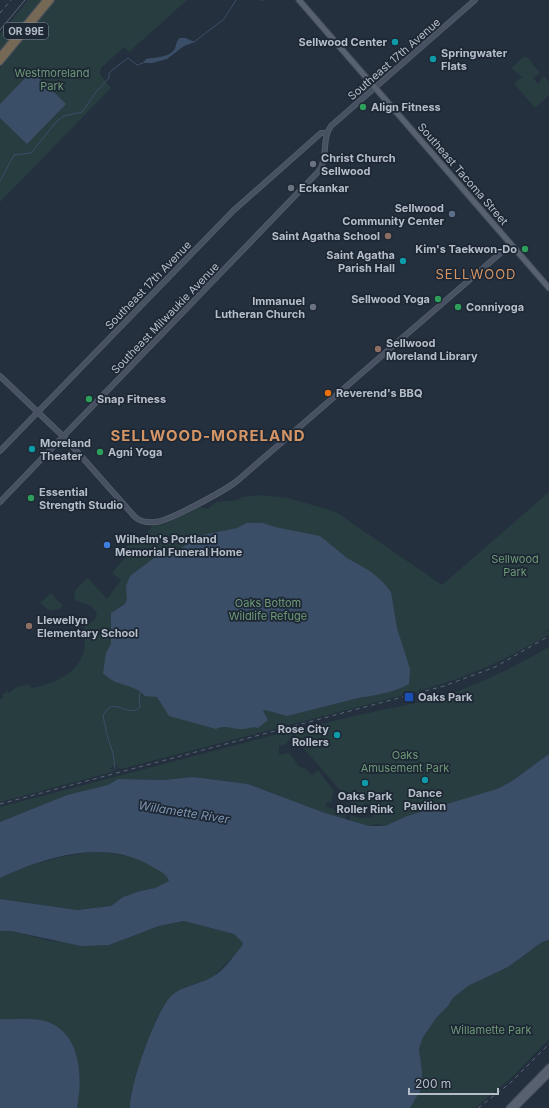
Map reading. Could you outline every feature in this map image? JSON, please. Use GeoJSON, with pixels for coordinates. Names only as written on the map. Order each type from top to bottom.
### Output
{"type":"FeatureCollection","features":[{"type":"Feature","properties":{"kind":"highway","name":"OR 99E"},"geometry":{"type":"LineString","coordinates":[[0,56],[46,0]]}},
{"type":"Feature","properties":{"kind":"highway","name":"OR 99E"},"geometry":{"type":"LineString","coordinates":[[0,62],[52,0]]}},
{"type":"Feature","properties":{"kind":"main road","name":"Southeast Tacoma Street"},"geometry":{"type":"LineString","coordinates":[[299,0],[549,288]]}},
{"type":"Feature","properties":{"kind":"main road"},"geometry":{"type":"LineString","coordinates":[[509,1108],[549,1068]]}},
{"type":"Feature","properties":{"kind":"main road"},"geometry":{"type":"LineString","coordinates":[[515,1108],[549,1074]]}},
{"type":"Feature","properties":{"kind":"street","name":"Southeast 17th Avenue"},"geometry":{"type":"LineString","coordinates":[[326,138],[331,126],[475,0]]}},
{"type":"Feature","properties":{"kind":"street","name":"Southeast 17th Avenue"},"geometry":{"type":"LineString","coordinates":[[0,451],[233,211],[321,133],[327,133]]}},
{"type":"Feature","properties":{"kind":"street"},"geometry":{"type":"LineString","coordinates":[[316,138],[321,136],[326,138]]}},
{"type":"Feature","properties":{"kind":"street","name":"Southeast Milwaukie Avenue"},"geometry":{"type":"LineString","coordinates":[[0,502],[318,172],[323,163],[326,138]]}},
{"type":"Feature","properties":{"kind":"street"},"geometry":{"type":"LineString","coordinates":[[0,376],[63,437],[132,514],[138,519],[146,522],[158,522],[230,486],[511,244]]}},
{"type":"Feature","properties":{"kind":"green space"},"geometry":{"type":"Polygon","coordinates":[[[28,0],[43,0],[0,52],[0,34],[28,0]]]}},
{"type":"Feature","properties":{"kind":"green space","name":"Westmoreland Park"},"geometry":{"type":"Polygon","coordinates":[[[56,0],[187,0],[129,52],[124,47],[101,68],[100,74],[111,88],[0,202],[0,68],[56,0]]]}},
{"type":"Feature","properties":{"kind":"green space"},"geometry":{"type":"Polygon","coordinates":[[[524,57],[527,57],[540,73],[533,78],[538,84],[544,76],[549,82],[549,95],[535,108],[514,84],[522,77],[511,68],[524,57]]]}},
{"type":"Feature","properties":{"kind":"green space","name":"Oaks Bottom Wildlife Refuge"},"geometry":{"type":"Polygon","coordinates":[[[549,492],[549,629],[541,634],[549,631],[549,634],[534,643],[503,659],[455,679],[421,690],[422,685],[419,691],[121,769],[117,768],[118,765],[110,768],[115,771],[0,802],[0,700],[3,697],[2,695],[7,691],[9,693],[15,688],[28,684],[32,688],[51,683],[68,674],[75,667],[84,651],[85,625],[95,620],[97,613],[91,606],[75,600],[74,597],[76,589],[88,578],[107,599],[121,580],[112,573],[129,553],[125,547],[148,537],[148,531],[152,526],[164,524],[200,507],[207,509],[216,502],[238,500],[242,497],[260,495],[288,498],[336,512],[442,585],[549,492]]]}},
{"type":"Feature","properties":{"kind":"green space"},"geometry":{"type":"Polygon","coordinates":[[[51,593],[63,606],[59,609],[50,611],[40,603],[51,593]]]}},
{"type":"Feature","properties":{"kind":"green space","name":"Oaks Amusement Park"},"geometry":{"type":"Polygon","coordinates":[[[549,647],[549,754],[512,781],[491,792],[407,816],[385,826],[377,824],[369,826],[349,820],[350,815],[361,818],[374,817],[367,803],[356,809],[301,745],[294,734],[286,744],[279,746],[279,755],[290,753],[298,766],[306,769],[312,775],[318,770],[334,791],[331,803],[327,802],[325,806],[347,814],[345,819],[248,784],[192,777],[164,780],[118,779],[108,785],[67,795],[0,822],[0,807],[301,728],[448,696],[507,670],[549,647]]]}},
{"type":"Feature","properties":{"kind":"green space"},"geometry":{"type":"Polygon","coordinates":[[[94,852],[125,855],[147,862],[164,873],[169,881],[155,888],[123,897],[111,906],[76,910],[0,899],[0,878],[23,868],[46,861],[70,855],[94,852]]]}},
{"type":"Feature","properties":{"kind":"green space"},"geometry":{"type":"Polygon","coordinates":[[[184,921],[234,934],[243,943],[243,946],[214,976],[204,982],[184,987],[163,1007],[156,1021],[131,1093],[130,1108],[77,1108],[80,1076],[76,1053],[40,1020],[0,1019],[0,931],[11,931],[51,941],[109,945],[159,926],[184,921]]]}},
{"type":"Feature","properties":{"kind":"green space","name":"Willamette Park"},"geometry":{"type":"Polygon","coordinates":[[[549,940],[549,1039],[512,1077],[475,1108],[410,1108],[422,1088],[422,1071],[419,1049],[423,1037],[437,1017],[448,1006],[453,998],[468,986],[508,967],[542,942],[549,940]]]}},
{"type":"Feature","properties":{"kind":"water"},"geometry":{"type":"Polygon","coordinates":[[[180,38],[185,38],[195,42],[184,46],[167,59],[152,63],[143,63],[146,59],[165,56],[171,53],[180,38]]]}},
{"type":"Feature","properties":{"kind":"water"},"geometry":{"type":"Polygon","coordinates":[[[32,71],[66,104],[27,144],[0,118],[0,104],[32,71]]]}},
{"type":"Feature","properties":{"kind":"water"},"geometry":{"type":"Polygon","coordinates":[[[247,523],[263,523],[275,527],[320,536],[347,558],[370,571],[383,582],[391,592],[397,628],[410,669],[409,684],[386,693],[362,697],[287,716],[265,710],[263,711],[268,720],[258,728],[254,727],[239,729],[223,727],[216,729],[169,716],[157,697],[145,696],[136,689],[115,682],[105,675],[103,673],[106,653],[111,644],[111,613],[125,604],[127,599],[126,586],[130,576],[154,558],[179,550],[198,536],[237,528],[247,523]]]}},
{"type":"Feature","properties":{"kind":"water","name":"Willamette River"},"geometry":{"type":"Polygon","coordinates":[[[549,754],[549,940],[542,942],[508,967],[468,986],[453,998],[448,1006],[437,1017],[423,1037],[419,1049],[422,1071],[422,1088],[410,1108],[130,1108],[134,1084],[144,1050],[165,1004],[176,992],[207,980],[220,971],[243,943],[234,934],[184,921],[159,926],[109,945],[81,946],[11,931],[0,931],[0,899],[77,910],[111,906],[123,897],[155,888],[169,881],[162,872],[133,858],[114,853],[95,852],[75,854],[36,863],[0,878],[0,822],[67,795],[108,785],[118,779],[164,780],[193,777],[248,784],[325,813],[369,826],[385,826],[407,816],[497,789],[512,781],[549,754]]]}},
{"type":"Feature","properties":{"kind":"water"},"geometry":{"type":"Polygon","coordinates":[[[0,1019],[40,1020],[53,1024],[64,1032],[71,1042],[76,1054],[79,1068],[80,1081],[77,1108],[0,1108],[0,1019]]]}},
{"type":"Feature","properties":{"kind":"waterway"},"geometry":{"type":"LineString","coordinates":[[194,42],[224,19],[236,0]]}},
{"type":"Feature","properties":{"kind":"waterway"},"geometry":{"type":"LineString","coordinates":[[0,181],[14,155],[31,153],[57,121],[64,116],[82,112],[96,92],[109,78],[109,73],[111,71],[128,58],[137,65],[143,63]]}},
{"type":"Feature","properties":{"kind":"waterway"},"geometry":{"type":"LineString","coordinates":[[115,769],[113,753],[103,716],[107,710],[116,706],[130,711],[140,707],[139,696],[141,691]]}},
{"type":"Feature","properties":{"kind":"tram line"},"geometry":{"type":"LineString","coordinates":[[0,30],[25,0]]}},
{"type":"Feature","properties":{"kind":"railway"},"geometry":{"type":"LineString","coordinates":[[0,13],[11,0]]}},
{"type":"Feature","properties":{"kind":"railway"},"geometry":{"type":"LineString","coordinates":[[0,804],[444,686],[495,667],[549,636]]}},
{"type":"Feature","properties":{"kind":"railway"},"geometry":{"type":"LineString","coordinates":[[478,1108],[509,1084],[549,1044]]}},
{"type":"Feature","properties":{"kind":"place","name":"Sellwood Center"},"geometry":{"type":"Point","coordinates":[395,42]}},
{"type":"Feature","properties":{"kind":"place","name":"Springwater Flats"},"geometry":{"type":"Point","coordinates":[433,59]}},
{"type":"Feature","properties":{"kind":"place","name":"Align Fitness"},"geometry":{"type":"Point","coordinates":[363,107]}},
{"type":"Feature","properties":{"kind":"place","name":"Christ Church Sellwood"},"geometry":{"type":"Point","coordinates":[313,164]}},
{"type":"Feature","properties":{"kind":"place","name":"Eckankar"},"geometry":{"type":"Point","coordinates":[291,188]}},
{"type":"Feature","properties":{"kind":"place","name":"Sellwood Community Center"},"geometry":{"type":"Point","coordinates":[452,214]}},
{"type":"Feature","properties":{"kind":"place","name":"Saint Agatha School"},"geometry":{"type":"Point","coordinates":[388,236]}},
{"type":"Feature","properties":{"kind":"place","name":"Kim's Taekwon-Do"},"geometry":{"type":"Point","coordinates":[525,249]}},
{"type":"Feature","properties":{"kind":"place","name":"Saint Agatha Parish Hall"},"geometry":{"type":"Point","coordinates":[403,261]}},
{"type":"Feature","properties":{"kind":"place","name":"Sellwood Yoga"},"geometry":{"type":"Point","coordinates":[438,299]}},
{"type":"Feature","properties":{"kind":"place","name":"Immanuel Lutheran Church"},"geometry":{"type":"Point","coordinates":[313,307]}},
{"type":"Feature","properties":{"kind":"place","name":"Conniyoga"},"geometry":{"type":"Point","coordinates":[458,307]}},
{"type":"Feature","properties":{"kind":"place","name":"Sellwood Moreland Library"},"geometry":{"type":"Point","coordinates":[378,349]}},
{"type":"Feature","properties":{"kind":"place","name":"Reverend's BBQ"},"geometry":{"type":"Point","coordinates":[328,393]}},
{"type":"Feature","properties":{"kind":"place","name":"Snap Fitness"},"geometry":{"type":"Point","coordinates":[89,399]}},
{"type":"Feature","properties":{"kind":"place","name":"Moreland Theater"},"geometry":{"type":"Point","coordinates":[32,449]}},
{"type":"Feature","properties":{"kind":"place","name":"Agni Yoga"},"geometry":{"type":"Point","coordinates":[100,452]}},
{"type":"Feature","properties":{"kind":"place","name":"Essential Strength Studio"},"geometry":{"type":"Point","coordinates":[31,498]}},
{"type":"Feature","properties":{"kind":"place","name":"Wilhelm's Portland Memorial Funeral Home"},"geometry":{"type":"Point","coordinates":[107,545]}},
{"type":"Feature","properties":{"kind":"place","name":"Llewellyn Elementary School"},"geometry":{"type":"Point","coordinates":[29,626]}},
{"type":"Feature","properties":{"kind":"place","name":"Oaks Park"},"geometry":{"type":"Point","coordinates":[409,697]}},
{"type":"Feature","properties":{"kind":"place","name":"Rose City Rollers"},"geometry":{"type":"Point","coordinates":[337,735]}},
{"type":"Feature","properties":{"kind":"place","name":"Dance Pavilion"},"geometry":{"type":"Point","coordinates":[425,780]}},
{"type":"Feature","properties":{"kind":"place","name":"Oaks Park Roller Rink"},"geometry":{"type":"Point","coordinates":[365,783]}},
{"type":"Feature","properties":{"kind":"district","name":"SELLWOOD"},"geometry":{"type":"Point","coordinates":[476,274]}},
{"type":"Feature","properties":{"kind":"district","name":"SELLWOOD-MORELAND"},"geometry":{"type":"Point","coordinates":[208,435]}},
{"type":"Feature","properties":{"kind":"park label","name":"Sellwood Park"},"geometry":{"type":"Point","coordinates":[515,565]}}]}
